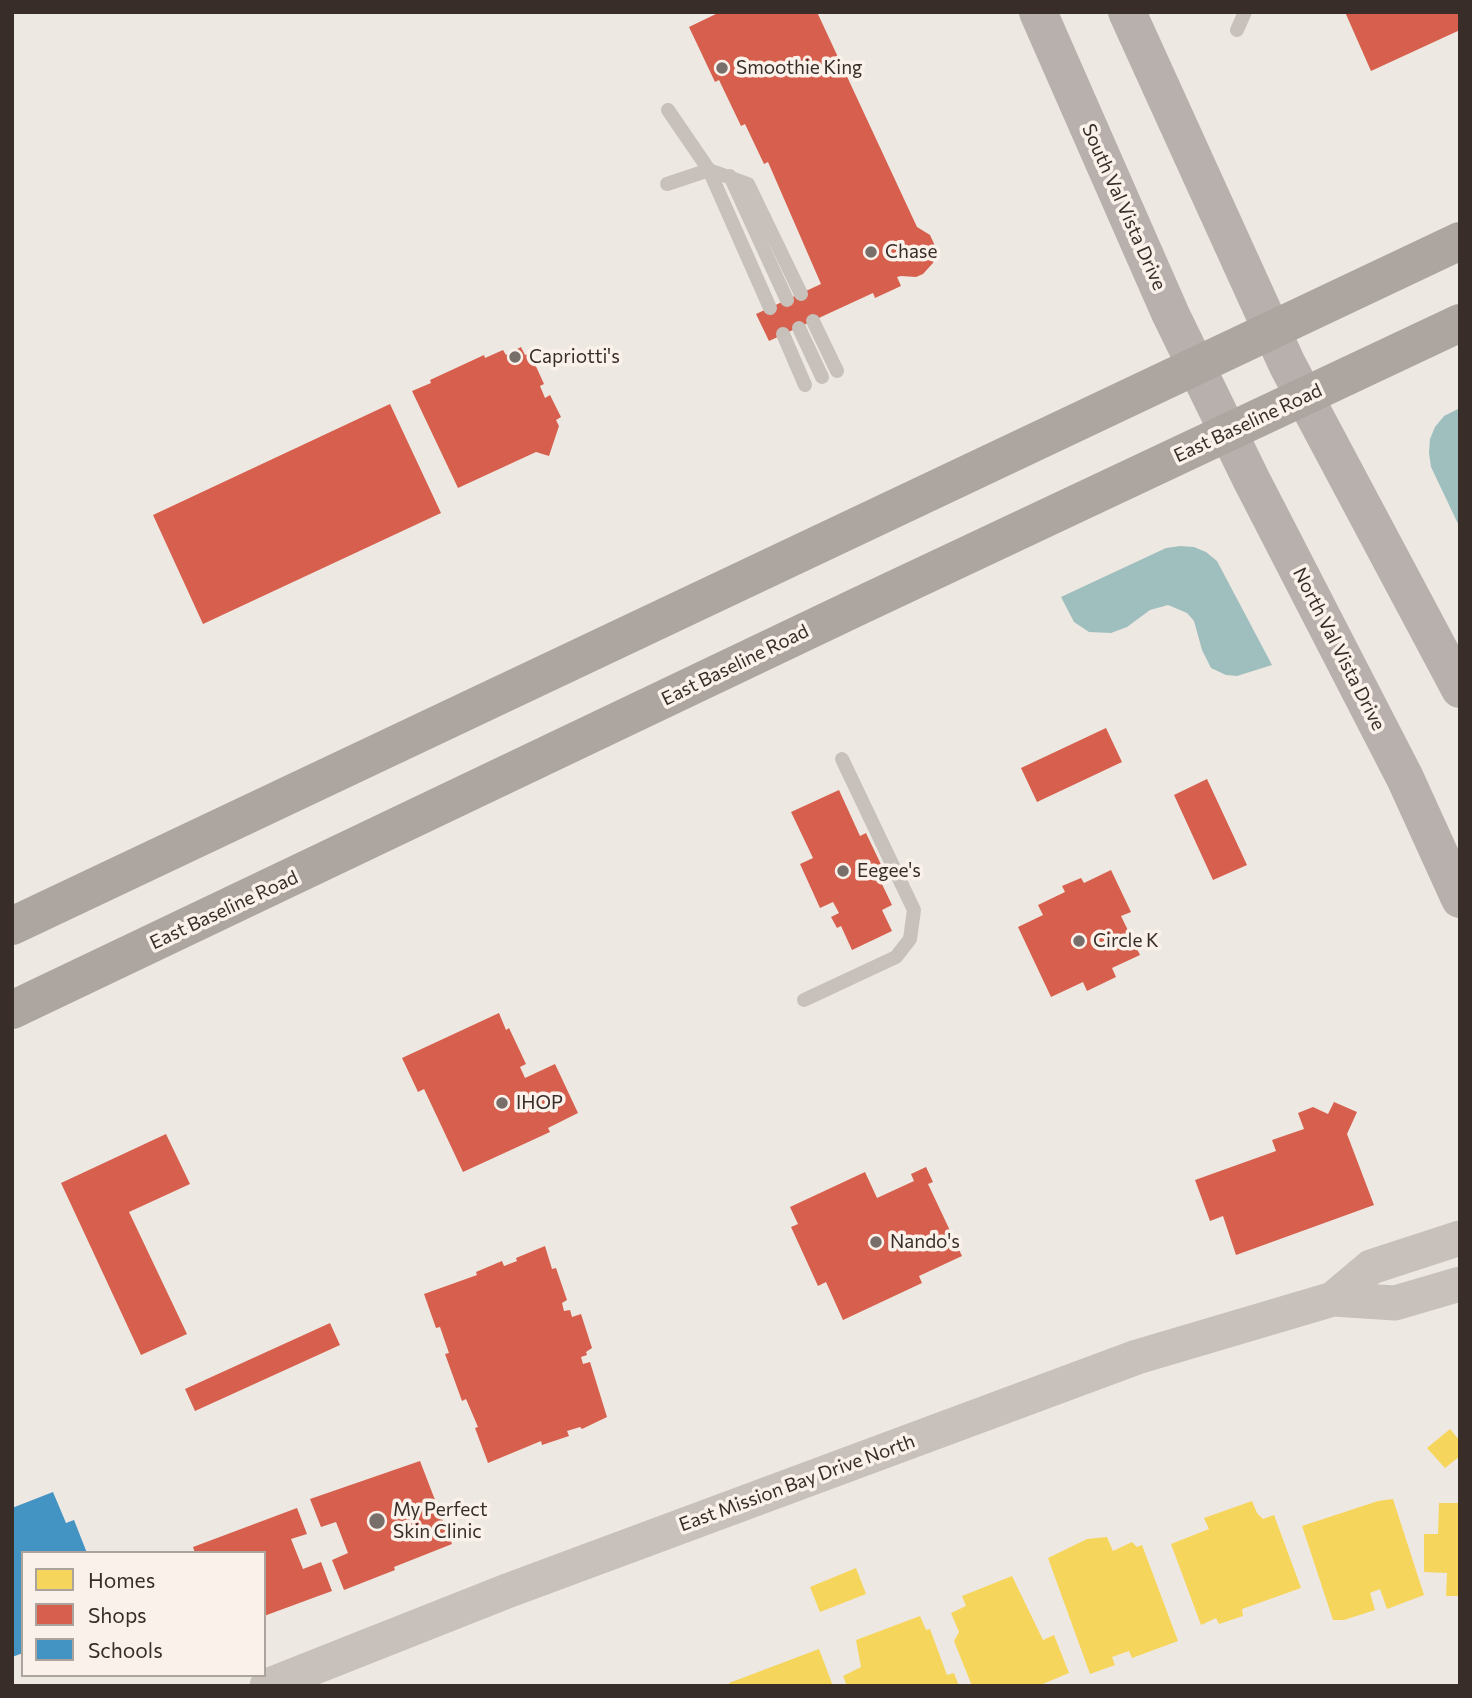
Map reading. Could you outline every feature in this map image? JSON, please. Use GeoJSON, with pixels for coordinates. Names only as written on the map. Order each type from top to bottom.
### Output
{"type":"FeatureCollection","features":[{"type":"Feature","properties":{"kind":"main road","name":"South Val Vista Drive"},"geometry":{"type":"LineString","coordinates":[[1038,12],[1171,315],[1221,416]]}},
{"type":"Feature","properties":{"kind":"main road"},"geometry":{"type":"LineString","coordinates":[[1127,12],[1296,381],[1460,689]]}},
{"type":"Feature","properties":{"kind":"main road"},"geometry":{"type":"LineString","coordinates":[[12,926],[1460,241]]}},
{"type":"Feature","properties":{"kind":"main road","name":"East Baseline Road"},"geometry":{"type":"LineString","coordinates":[[12,1010],[857,607],[1221,416],[1296,381],[1460,323]]}},
{"type":"Feature","properties":{"kind":"main road","name":"North Val Vista Drive"},"geometry":{"type":"LineString","coordinates":[[1221,416],[1405,778],[1460,899]]}},
{"type":"Feature","properties":{"kind":"street","name":"East Mission Bay Drive North"},"geometry":{"type":"LineString","coordinates":[[1333,1298],[1371,1267],[1460,1238]]}},
{"type":"Feature","properties":{"kind":"street","name":"East Mission Bay Drive North"},"geometry":{"type":"LineString","coordinates":[[267,1686],[507,1591],[1124,1361],[1333,1298],[1395,1303],[1460,1284]]}},
{"type":"Feature","properties":{"kind":"lane"},"geometry":{"type":"LineString","coordinates":[[1237,30],[1245,12]]}},
{"type":"Feature","properties":{"kind":"lane"},"geometry":{"type":"LineString","coordinates":[[668,110],[709,170],[770,308]]}},
{"type":"Feature","properties":{"kind":"lane"},"geometry":{"type":"LineString","coordinates":[[667,184],[709,170],[748,184],[801,294]]}},
{"type":"Feature","properties":{"kind":"lane"},"geometry":{"type":"LineString","coordinates":[[730,176],[787,300]]}},
{"type":"Feature","properties":{"kind":"lane"},"geometry":{"type":"LineString","coordinates":[[813,321],[837,371]]}},
{"type":"Feature","properties":{"kind":"lane"},"geometry":{"type":"LineString","coordinates":[[799,328],[822,377]]}},
{"type":"Feature","properties":{"kind":"lane"},"geometry":{"type":"LineString","coordinates":[[783,334],[805,385]]}},
{"type":"Feature","properties":{"kind":"lane"},"geometry":{"type":"LineString","coordinates":[[804,1000],[896,957],[910,939],[914,910],[842,759]]}},
{"type":"Feature","properties":{"kind":"water"},"geometry":{"type":"Polygon","coordinates":[[[1460,408],[1460,528],[1431,467],[1429,453],[1430,439],[1435,427],[1444,416],[1460,408]]]}},
{"type":"Feature","properties":{"kind":"water"},"geometry":{"type":"Polygon","coordinates":[[[1194,547],[1217,561],[1272,665],[1237,676],[1226,675],[1211,668],[1202,650],[1194,621],[1187,613],[1168,605],[1150,610],[1127,627],[1111,633],[1089,632],[1074,622],[1061,597],[1166,548],[1194,547]]]}},
{"type":"Feature","properties":{"kind":"building: Homes"},"geometry":{"type":"Polygon","coordinates":[[[1450,1429],[1460,1441],[1460,1456],[1445,1468],[1427,1448],[1450,1429]]]}},
{"type":"Feature","properties":{"kind":"building: Homes"},"geometry":{"type":"Polygon","coordinates":[[[1393,1499],[1424,1595],[1387,1609],[1380,1589],[1370,1593],[1375,1610],[1344,1620],[1333,1620],[1302,1526],[1378,1501],[1393,1499]]]}},
{"type":"Feature","properties":{"kind":"building: Homes"},"geometry":{"type":"Polygon","coordinates":[[[1252,1501],[1263,1519],[1274,1515],[1301,1588],[1242,1609],[1243,1616],[1219,1624],[1216,1618],[1201,1625],[1171,1544],[1209,1529],[1204,1518],[1252,1501]]]}},
{"type":"Feature","properties":{"kind":"building: Homes"},"geometry":{"type":"Polygon","coordinates":[[[1439,1503],[1460,1503],[1460,1596],[1446,1596],[1447,1573],[1424,1572],[1424,1534],[1438,1534],[1439,1503]]]}},
{"type":"Feature","properties":{"kind":"building: Homes"},"geometry":{"type":"Polygon","coordinates":[[[1107,1537],[1113,1551],[1132,1542],[1137,1547],[1142,1545],[1178,1641],[1132,1658],[1129,1651],[1112,1657],[1115,1665],[1090,1674],[1048,1558],[1087,1539],[1107,1537]]]}},
{"type":"Feature","properties":{"kind":"building: Homes"},"geometry":{"type":"Polygon","coordinates":[[[856,1568],[866,1594],[820,1612],[810,1587],[856,1568]]]}},
{"type":"Feature","properties":{"kind":"building: Homes"},"geometry":{"type":"Polygon","coordinates":[[[1012,1576],[1043,1640],[1054,1635],[1069,1673],[1038,1686],[972,1686],[954,1641],[959,1632],[951,1613],[966,1606],[962,1596],[1012,1576]]]}},
{"type":"Feature","properties":{"kind":"building: Homes"},"geometry":{"type":"Polygon","coordinates":[[[920,1616],[926,1630],[930,1629],[947,1675],[954,1673],[959,1686],[847,1686],[843,1676],[861,1667],[856,1640],[920,1616]]]}},
{"type":"Feature","properties":{"kind":"building: Homes"},"geometry":{"type":"Polygon","coordinates":[[[819,1649],[833,1686],[730,1686],[729,1683],[819,1649]]]}},
{"type":"Feature","properties":{"kind":"building: Shops"},"geometry":{"type":"Polygon","coordinates":[[[720,12],[817,12],[917,227],[930,235],[936,248],[933,263],[923,274],[916,277],[897,277],[901,286],[875,298],[873,293],[769,341],[756,314],[821,284],[768,162],[764,164],[745,124],[741,126],[719,80],[715,82],[689,27],[720,12]]]}},
{"type":"Feature","properties":{"kind":"building: Shops"},"geometry":{"type":"Polygon","coordinates":[[[1345,12],[1460,12],[1460,30],[1371,71],[1345,12]]]}},
{"type":"Feature","properties":{"kind":"building: Shops"},"geometry":{"type":"Polygon","coordinates":[[[521,347],[525,355],[530,353],[544,384],[540,386],[545,398],[550,395],[561,417],[556,420],[559,426],[549,456],[536,452],[458,488],[412,391],[484,355],[485,358],[503,350],[506,355],[521,347]]]}},
{"type":"Feature","properties":{"kind":"building: Shops"},"geometry":{"type":"Polygon","coordinates":[[[390,404],[441,513],[203,624],[153,515],[390,404]]]}},
{"type":"Feature","properties":{"kind":"building: Shops"},"geometry":{"type":"Polygon","coordinates":[[[1106,728],[1122,762],[1037,802],[1021,768],[1106,728]]]}},
{"type":"Feature","properties":{"kind":"building: Shops"},"geometry":{"type":"Polygon","coordinates":[[[1207,779],[1247,865],[1213,880],[1174,795],[1207,779]]]}},
{"type":"Feature","properties":{"kind":"building: Shops","name":"Eegee's"},"geometry":{"type":"Polygon","coordinates":[[[839,790],[860,836],[866,833],[887,877],[880,880],[892,905],[882,910],[892,931],[852,950],[841,926],[837,928],[831,917],[839,913],[833,902],[820,908],[800,864],[813,858],[791,812],[839,790]]]}},
{"type":"Feature","properties":{"kind":"building: Shops","name":"Circle K"},"geometry":{"type":"Polygon","coordinates":[[[1111,870],[1131,912],[1121,916],[1140,955],[1112,968],[1116,977],[1087,991],[1083,982],[1051,997],[1018,927],[1043,915],[1038,905],[1065,892],[1062,886],[1081,878],[1084,883],[1111,870]]]}},
{"type":"Feature","properties":{"kind":"building: Shops","name":"IHOP"},"geometry":{"type":"Polygon","coordinates":[[[499,1013],[526,1064],[520,1067],[525,1078],[555,1064],[578,1113],[548,1128],[550,1132],[463,1172],[424,1089],[418,1092],[402,1058],[499,1013]]]}},
{"type":"Feature","properties":{"kind":"building: Shops"},"geometry":{"type":"Polygon","coordinates":[[[1334,1102],[1357,1112],[1347,1134],[1374,1205],[1236,1255],[1223,1216],[1210,1221],[1195,1180],[1276,1151],[1272,1140],[1304,1129],[1298,1113],[1313,1107],[1328,1114],[1334,1102]]]}},
{"type":"Feature","properties":{"kind":"building: Shops"},"geometry":{"type":"Polygon","coordinates":[[[166,1134],[190,1184],[129,1212],[187,1334],[141,1355],[61,1183],[166,1134]]]}},
{"type":"Feature","properties":{"kind":"building: Shops","name":"Nando's"},"geometry":{"type":"Polygon","coordinates":[[[926,1167],[933,1182],[928,1184],[962,1256],[919,1276],[922,1283],[843,1320],[826,1282],[818,1286],[791,1227],[798,1224],[790,1207],[865,1172],[877,1198],[914,1181],[911,1174],[926,1167]]]}},
{"type":"Feature","properties":{"kind":"building: Shops"},"geometry":{"type":"Polygon","coordinates":[[[545,1246],[552,1269],[556,1268],[567,1300],[562,1303],[564,1311],[570,1310],[572,1317],[581,1314],[592,1348],[586,1352],[587,1355],[581,1357],[583,1364],[590,1362],[607,1417],[582,1429],[580,1427],[567,1431],[569,1436],[542,1445],[541,1441],[488,1463],[475,1428],[478,1427],[466,1399],[462,1401],[445,1354],[449,1353],[440,1327],[436,1328],[424,1294],[477,1275],[476,1272],[502,1261],[504,1266],[517,1261],[516,1258],[545,1246]]]}},
{"type":"Feature","properties":{"kind":"building: Shops"},"geometry":{"type":"Polygon","coordinates":[[[330,1323],[340,1345],[195,1411],[185,1389],[330,1323]]]}},
{"type":"Feature","properties":{"kind":"building: Shops"},"geometry":{"type":"Polygon","coordinates":[[[420,1461],[452,1544],[344,1590],[332,1560],[348,1553],[336,1522],[321,1527],[310,1499],[420,1461]]]}},
{"type":"Feature","properties":{"kind":"building: Shops"},"geometry":{"type":"Polygon","coordinates":[[[297,1508],[307,1534],[291,1539],[303,1569],[321,1562],[332,1591],[266,1615],[266,1551],[194,1551],[193,1547],[297,1508]]]}},
{"type":"Feature","properties":{"kind":"building: Schools"},"geometry":{"type":"Polygon","coordinates":[[[53,1492],[66,1523],[74,1520],[86,1551],[21,1551],[21,1654],[12,1657],[12,1508],[53,1492]]]}},
{"type":"Feature","properties":{"kind":"place","name":"Smoothie King"},"geometry":{"type":"Point","coordinates":[722,68]}},
{"type":"Feature","properties":{"kind":"place","name":"Chase"},"geometry":{"type":"Point","coordinates":[871,252]}},
{"type":"Feature","properties":{"kind":"place","name":"Capriotti's"},"geometry":{"type":"Point","coordinates":[515,357]}},
{"type":"Feature","properties":{"kind":"place","name":"Eegee's"},"geometry":{"type":"Point","coordinates":[843,871]}},
{"type":"Feature","properties":{"kind":"place","name":"Circle K"},"geometry":{"type":"Point","coordinates":[1079,941]}},
{"type":"Feature","properties":{"kind":"place","name":"IHOP"},"geometry":{"type":"Point","coordinates":[502,1103]}},
{"type":"Feature","properties":{"kind":"place","name":"Nando's"},"geometry":{"type":"Point","coordinates":[876,1242]}},
{"type":"Feature","properties":{"kind":"place","name":"My Perfect Skin Clinic"},"geometry":{"type":"Point","coordinates":[377,1521]}}]}
